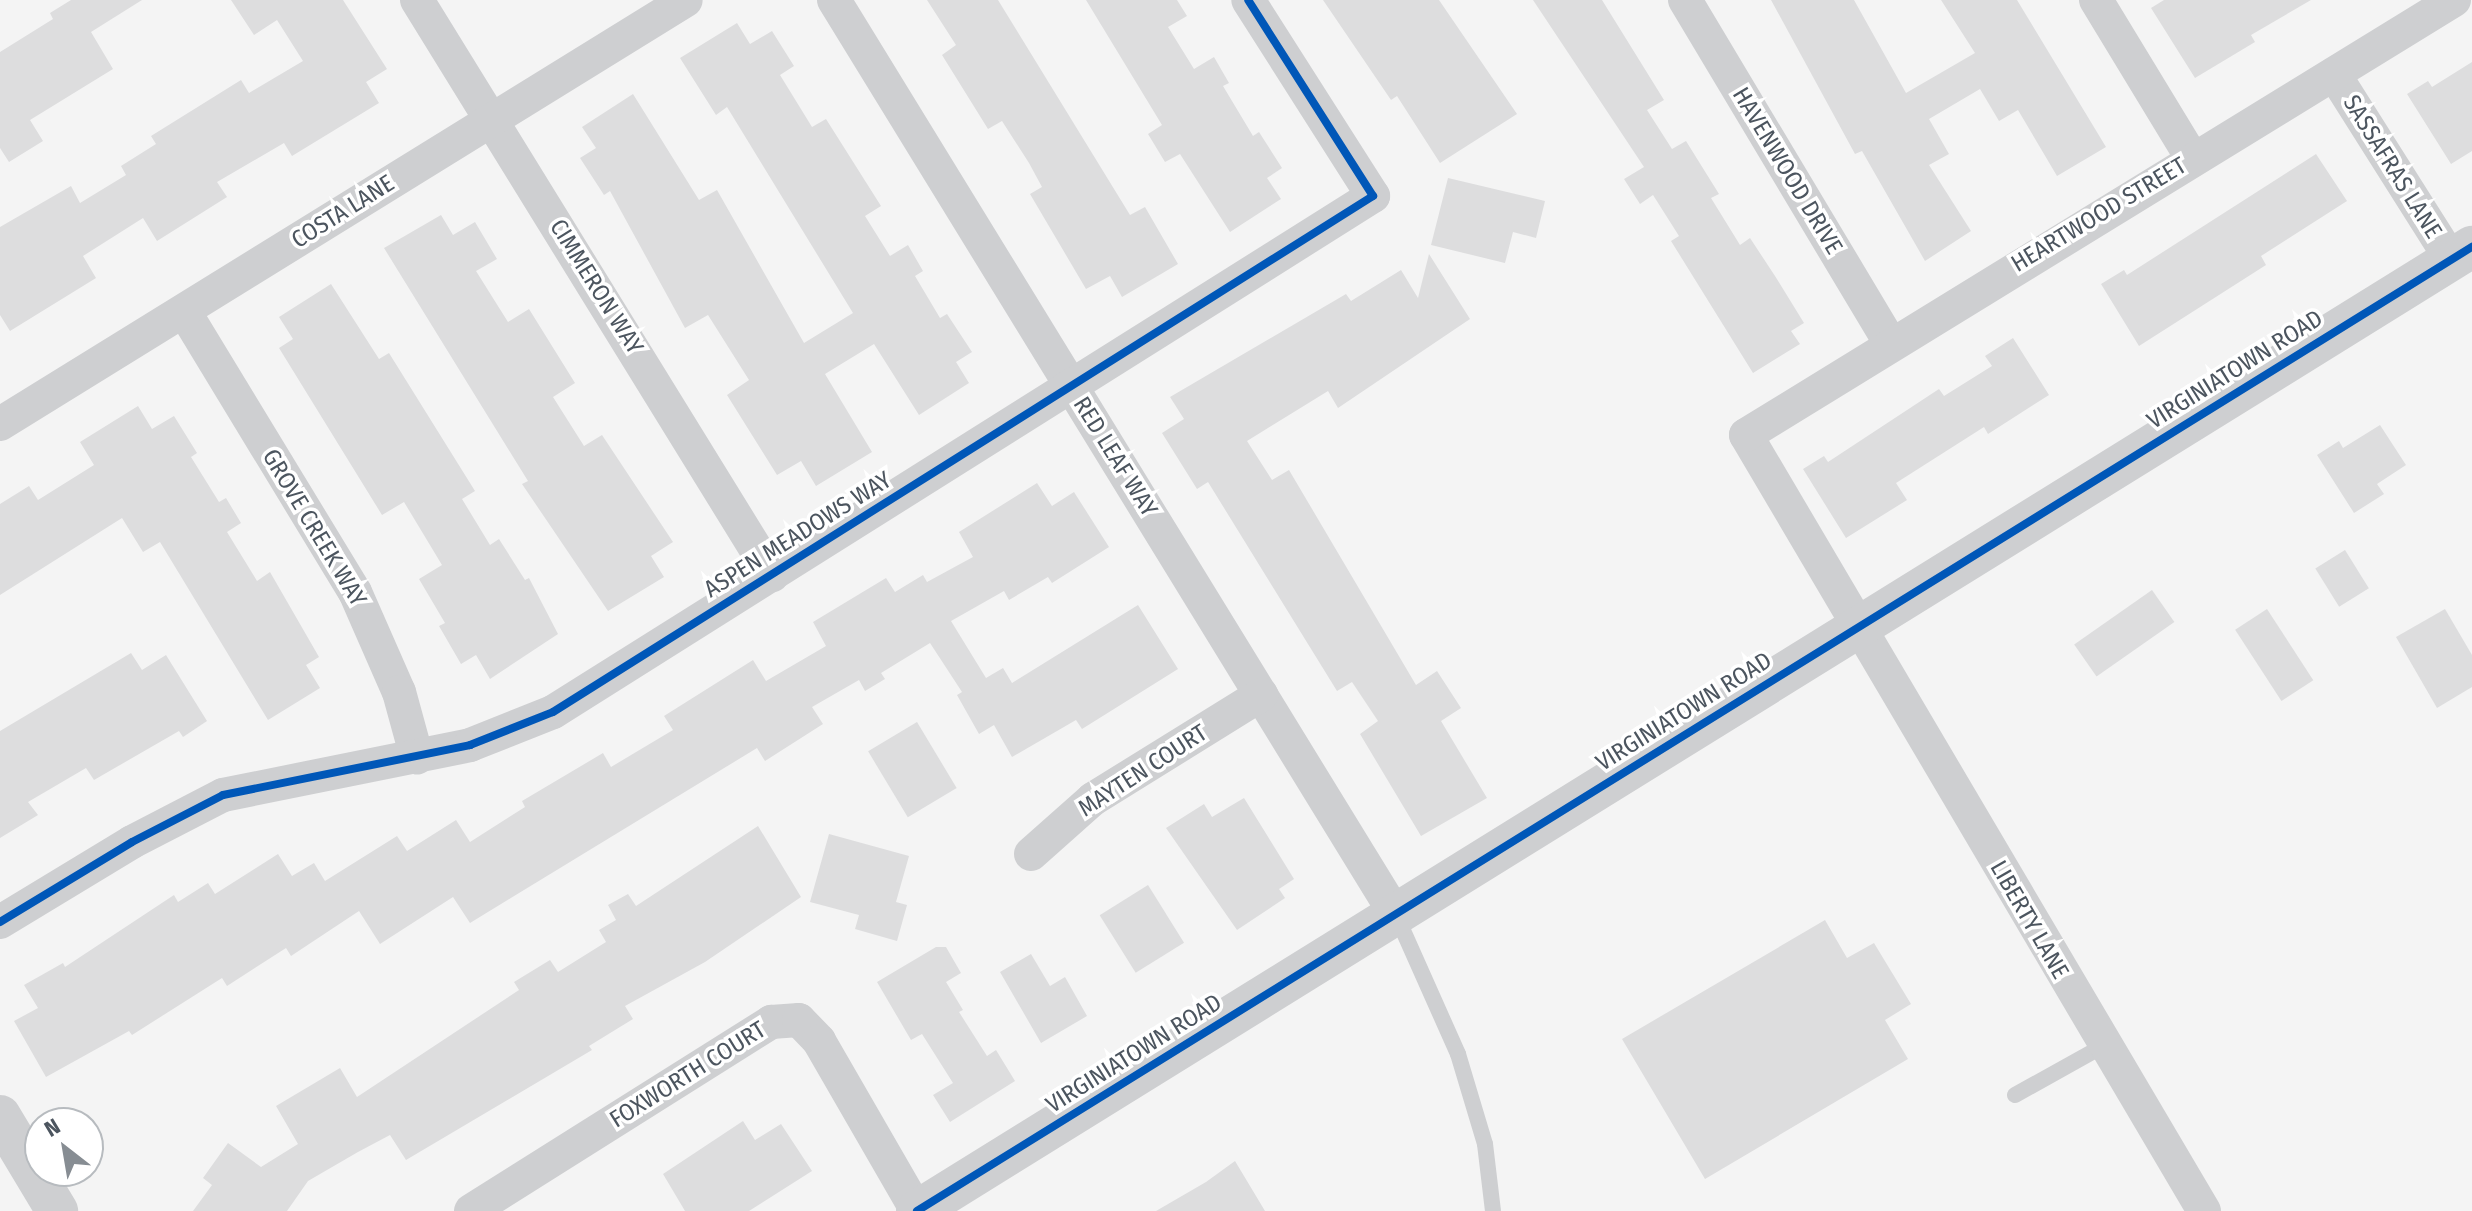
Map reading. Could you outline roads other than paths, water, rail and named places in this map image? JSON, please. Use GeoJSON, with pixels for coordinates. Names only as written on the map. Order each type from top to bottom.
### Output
{"type":"FeatureCollection","features":[{"type":"Feature","properties":{"kind":"street","name":"CIMMERON WAY"},"geometry":{"type":"LineString","coordinates":[[417,0],[772,575]]}},
{"type":"Feature","properties":{"kind":"street","name":"COSTA LANE"},"geometry":{"type":"LineString","coordinates":[[0,424],[686,0]]}},
{"type":"Feature","properties":{"kind":"street","name":"RED LEAF WAY"},"geometry":{"type":"LineString","coordinates":[[834,0],[1396,915]]}},
{"type":"Feature","properties":{"kind":"street","name":"ASPEN MEADOWS WAY"},"geometry":{"type":"LineString","coordinates":[[0,922],[132,842],[223,795],[417,758],[512,732],[553,712],[1373,196],[1248,0]]}},
{"type":"Feature","properties":{"kind":"street","name":"HAVENWOOD DRIVE"},"geometry":{"type":"LineString","coordinates":[[1685,0],[1890,342]]}},
{"type":"Feature","properties":{"kind":"street"},"geometry":{"type":"LineString","coordinates":[[2096,0],[2192,158]]}},
{"type":"Feature","properties":{"kind":"street","name":"HEARTWOOD STREET"},"geometry":{"type":"LineString","coordinates":[[1746,435],[1890,342],[2454,0]]}},
{"type":"Feature","properties":{"kind":"street","name":"SASSAFRAS LANE"},"geometry":{"type":"LineString","coordinates":[[2334,74],[2461,253]]}},
{"type":"Feature","properties":{"kind":"street","name":"VIRGINIATOWN ROAD"},"geometry":{"type":"LineString","coordinates":[[917,1211],[2461,253]]}},
{"type":"Feature","properties":{"kind":"street","name":"GROVE CREEK WAY"},"geometry":{"type":"LineString","coordinates":[[184,311],[355,592],[399,692],[417,758]]}},
{"type":"Feature","properties":{"kind":"street","name":"LIBERTY LANE"},"geometry":{"type":"LineString","coordinates":[[1746,435],[2103,1046],[2204,1211]]}},
{"type":"Feature","properties":{"kind":"street","name":"MAYTEN COURT"},"geometry":{"type":"LineString","coordinates":[[1031,854],[1093,799],[1261,695]]}},
{"type":"Feature","properties":{"kind":"street","name":"FOXWORTH COURT"},"geometry":{"type":"LineString","coordinates":[[471,1211],[771,1022],[799,1020],[819,1041],[917,1211]]}},
{"type":"Feature","properties":{"kind":"street"},"geometry":{"type":"LineString","coordinates":[[0,1116],[57,1211]]}},
{"type":"Feature","properties":{"kind":"lane"},"geometry":{"type":"LineString","coordinates":[[1396,915],[1458,1054],[1485,1144],[1493,1211]]}},
{"type":"Feature","properties":{"kind":"lane"},"geometry":{"type":"LineString","coordinates":[[2015,1095],[2103,1046]]}}]}
